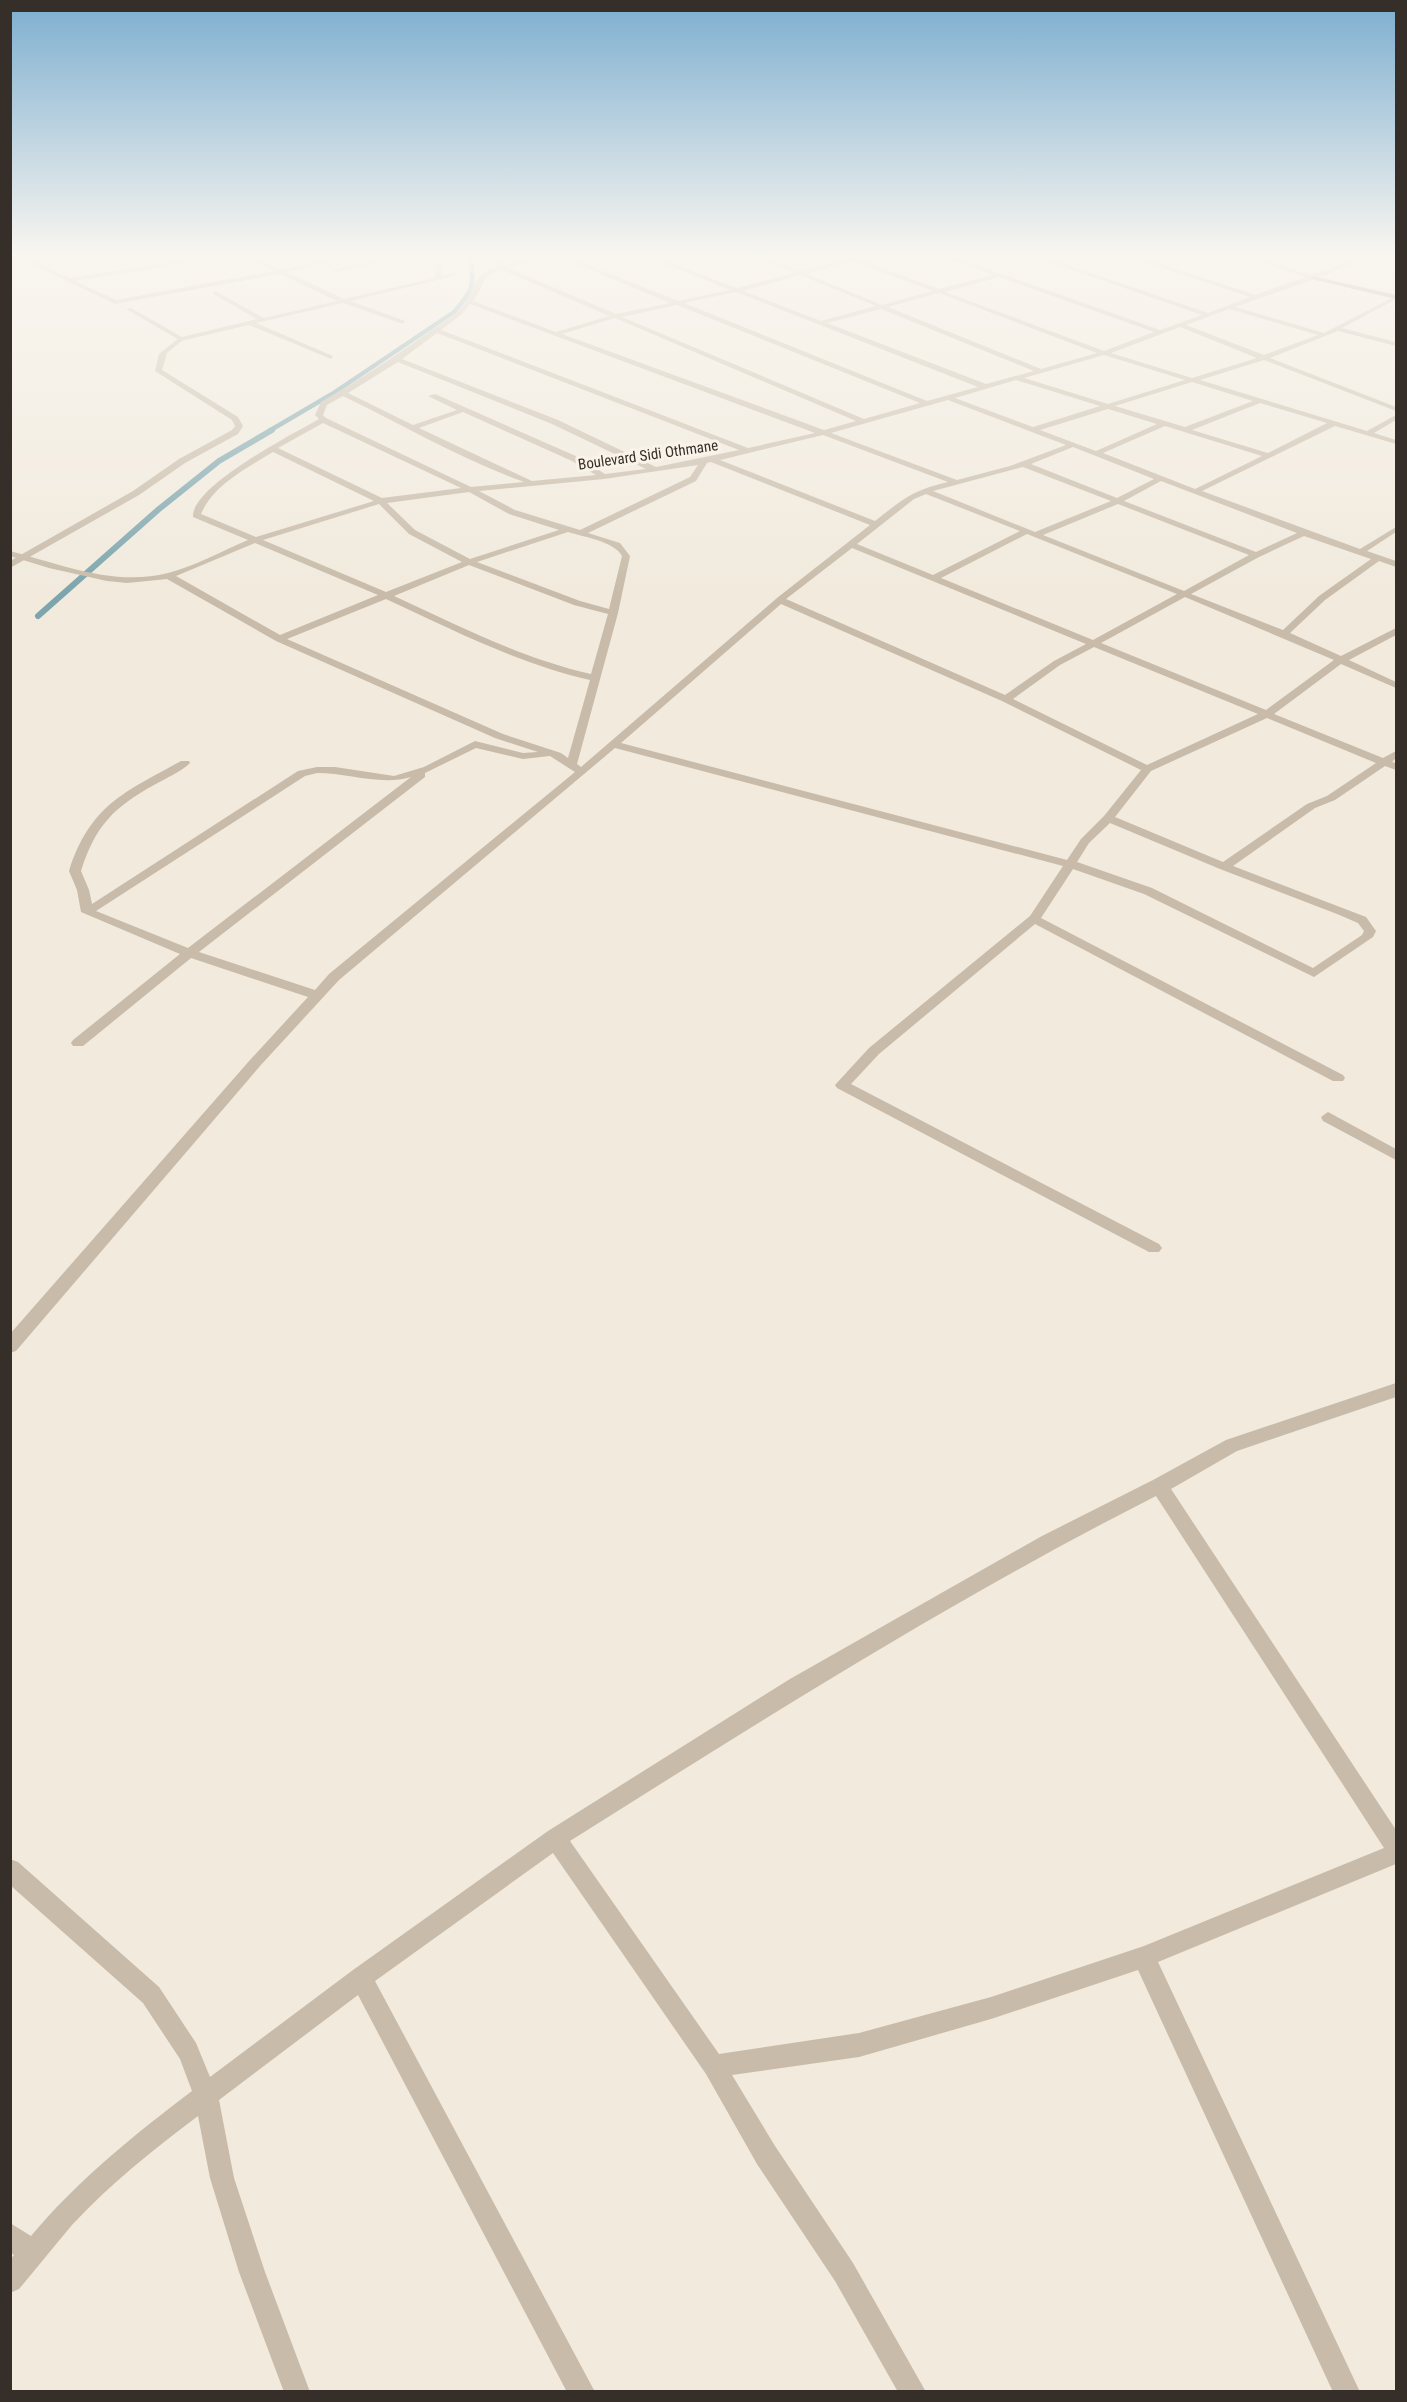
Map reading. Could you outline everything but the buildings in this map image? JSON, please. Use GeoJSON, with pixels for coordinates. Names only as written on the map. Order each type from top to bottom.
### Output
{"type":"FeatureCollection","features":[{"type":"Feature","properties":{"kind":"street"},"geometry":{"type":"LineString","coordinates":[[10,565],[136,493],[164,472],[207,446],[235,432],[239,426],[235,419],[158,369]]}},
{"type":"Feature","properties":{"kind":"street"},"geometry":{"type":"LineString","coordinates":[[380,369],[324,404],[319,415],[323,420],[471,490],[512,512],[617,545],[624,550],[626,556],[613,613],[594,678],[577,769]]}},
{"type":"Feature","properties":{"kind":"street"},"geometry":{"type":"LineString","coordinates":[[422,369],[555,422],[655,470]]}},
{"type":"Feature","properties":{"kind":"street"},"geometry":{"type":"LineString","coordinates":[[537,369],[750,452]]}},
{"type":"Feature","properties":{"kind":"street"},"geometry":{"type":"LineString","coordinates":[[650,369],[957,482]]}},
{"type":"Feature","properties":{"kind":"street"},"geometry":{"type":"LineString","coordinates":[[740,369],[862,421]]}},
{"type":"Feature","properties":{"kind":"street"},"geometry":{"type":"LineString","coordinates":[[842,369],[928,404]]}},
{"type":"Feature","properties":{"kind":"street"},"geometry":{"type":"LineString","coordinates":[[941,369],[986,387]]}},
{"type":"Feature","properties":{"kind":"street"},"geometry":{"type":"LineString","coordinates":[[1035,369],[1040,371]]}},
{"type":"Feature","properties":{"kind":"street","name":"Boulevard Sidi Othmane"},"geometry":{"type":"LineString","coordinates":[[10,553],[107,578],[127,580],[169,576],[256,540],[381,501],[531,483],[604,477],[703,463],[823,433],[1047,369]]}},
{"type":"Feature","properties":{"kind":"street"},"geometry":{"type":"LineString","coordinates":[[1152,369],[1396,442]]}},
{"type":"Feature","properties":{"kind":"street"},"geometry":{"type":"LineString","coordinates":[[1031,430],[1227,369]]}},
{"type":"Feature","properties":{"kind":"street"},"geometry":{"type":"LineString","coordinates":[[1292,369],[1396,409]]}},
{"type":"Feature","properties":{"kind":"street"},"geometry":{"type":"LineString","coordinates":[[1016,378],[1268,455]]}},
{"type":"Feature","properties":{"kind":"street"},"geometry":{"type":"LineString","coordinates":[[341,392],[410,428],[531,483]]}},
{"type":"Feature","properties":{"kind":"street"},"geometry":{"type":"LineString","coordinates":[[432,396],[575,459],[604,477]]}},
{"type":"Feature","properties":{"kind":"street"},"geometry":{"type":"LineString","coordinates":[[950,398],[1304,533],[1396,564]]}},
{"type":"Feature","properties":{"kind":"street"},"geometry":{"type":"LineString","coordinates":[[1187,429],[1259,401]]}},
{"type":"Feature","properties":{"kind":"street"},"geometry":{"type":"LineString","coordinates":[[410,428],[463,410]]}},
{"type":"Feature","properties":{"kind":"street"},"geometry":{"type":"LineString","coordinates":[[1368,433],[1396,417]]}},
{"type":"Feature","properties":{"kind":"street"},"geometry":{"type":"LineString","coordinates":[[323,420],[271,448],[231,475],[197,509],[196,515],[385,596],[510,653],[555,669],[594,678]]}},
{"type":"Feature","properties":{"kind":"street"},"geometry":{"type":"LineString","coordinates":[[1095,454],[1165,423]]}},
{"type":"Feature","properties":{"kind":"street"},"geometry":{"type":"LineString","coordinates":[[1195,492],[1334,423]]}},
{"type":"Feature","properties":{"kind":"street"},"geometry":{"type":"LineString","coordinates":[[10,1346],[255,1062],[316,995],[334,977],[577,769],[613,744],[780,600],[850,544],[924,490],[1023,464],[1072,445]]}},
{"type":"Feature","properties":{"kind":"street"},"geometry":{"type":"LineString","coordinates":[[271,448],[381,501],[411,532],[469,562],[578,603],[613,613]]}},
{"type":"Feature","properties":{"kind":"street"},"geometry":{"type":"LineString","coordinates":[[714,460],[876,525]]}},
{"type":"Feature","properties":{"kind":"street"},"geometry":{"type":"LineString","coordinates":[[579,534],[693,479],[703,463]]}},
{"type":"Feature","properties":{"kind":"street"},"geometry":{"type":"LineString","coordinates":[[1023,464],[1256,555]]}},
{"type":"Feature","properties":{"kind":"street"},"geometry":{"type":"LineString","coordinates":[[1037,534],[1116,502],[1159,479]]}},
{"type":"Feature","properties":{"kind":"street"},"geometry":{"type":"LineString","coordinates":[[924,490],[1284,634],[1396,685]]}},
{"type":"Feature","properties":{"kind":"street"},"geometry":{"type":"LineString","coordinates":[[1359,553],[1396,529]]}},
{"type":"Feature","properties":{"kind":"street"},"geometry":{"type":"LineString","coordinates":[[279,639],[469,562],[566,530]]}},
{"type":"Feature","properties":{"kind":"street"},"geometry":{"type":"LineString","coordinates":[[934,578],[1027,531]]}},
{"type":"Feature","properties":{"kind":"street"},"geometry":{"type":"LineString","coordinates":[[1006,699],[1057,663],[1256,555],[1304,533]]}},
{"type":"Feature","properties":{"kind":"street"},"geometry":{"type":"LineString","coordinates":[[850,544],[1396,767]]}},
{"type":"Feature","properties":{"kind":"street"},"geometry":{"type":"LineString","coordinates":[[1284,634],[1322,598],[1378,558]]}},
{"type":"Feature","properties":{"kind":"street"},"geometry":{"type":"LineString","coordinates":[[169,576],[279,639],[499,736],[557,755],[577,769]]}},
{"type":"Feature","properties":{"kind":"street"},"geometry":{"type":"LineString","coordinates":[[780,600],[1006,699],[1147,769]]}},
{"type":"Feature","properties":{"kind":"street"},"geometry":{"type":"LineString","coordinates":[[1154,1248],[842,1085],[874,1051],[1034,919],[1085,841],[1108,818],[1147,769],[1268,714],[1339,661],[1396,631]]}},
{"type":"Feature","properties":{"kind":"street"},"geometry":{"type":"LineString","coordinates":[[78,1043],[189,953],[428,769],[475,744],[523,756],[557,755]]}},
{"type":"Feature","properties":{"kind":"street"},"geometry":{"type":"LineString","coordinates":[[613,744],[1070,864],[1148,891],[1314,973],[1366,937],[1370,931],[1362,920],[1341,910],[1224,867],[1108,818]]}},
{"type":"Feature","properties":{"kind":"street"},"geometry":{"type":"LineString","coordinates":[[1224,867],[1311,806],[1331,798],[1396,754]]}},
{"type":"Feature","properties":{"kind":"street"},"geometry":{"type":"LineString","coordinates":[[87,912],[83,890],[75,871],[82,849],[102,818],[121,799],[185,763]]}},
{"type":"Feature","properties":{"kind":"street"},"geometry":{"type":"LineString","coordinates":[[87,912],[302,773],[335,770],[393,779],[428,769]]}},
{"type":"Feature","properties":{"kind":"street"},"geometry":{"type":"LineString","coordinates":[[87,912],[189,953],[316,995]]}},
{"type":"Feature","properties":{"kind":"street"},"geometry":{"type":"LineString","coordinates":[[1034,919],[1338,1078]]}},
{"type":"Feature","properties":{"kind":"street"},"geometry":{"type":"LineString","coordinates":[[1328,1117],[1396,1155]]}},
{"type":"Feature","properties":{"kind":"street"},"geometry":{"type":"LineString","coordinates":[[10,2280],[99,2182],[148,2139],[361,1978],[555,1838],[797,1686],[1048,1542],[1159,1486],[1232,1445],[1396,1390]]}},
{"type":"Feature","properties":{"kind":"street"},"geometry":{"type":"LineString","coordinates":[[1159,1486],[1396,1848]]}},
{"type":"Feature","properties":{"kind":"street"},"geometry":{"type":"LineString","coordinates":[[555,1838],[714,2066],[766,2155],[844,2272],[913,2391]]}},
{"type":"Feature","properties":{"kind":"street"},"geometry":{"type":"LineString","coordinates":[[714,2066],[859,2045],[991,2008],[1144,1957],[1396,1854]]}},
{"type":"Feature","properties":{"kind":"street"},"geometry":{"type":"LineString","coordinates":[[10,1870],[151,1995],[188,2051],[206,2095],[222,2178],[252,2272],[297,2391]]}},
{"type":"Feature","properties":{"kind":"street"},"geometry":{"type":"LineString","coordinates":[[1144,1957],[1347,2391]]}},
{"type":"Feature","properties":{"kind":"street"},"geometry":{"type":"LineString","coordinates":[[361,1978],[582,2391]]}},
{"type":"Feature","properties":{"kind":"street"},"geometry":{"type":"LineString","coordinates":[[10,2235],[32,2254]]}},
{"type":"Feature","properties":{"kind":"waterway"},"geometry":{"type":"LineString","coordinates":[[269,431],[369,369]]}},
{"type":"Feature","properties":{"kind":"waterway"},"geometry":{"type":"LineString","coordinates":[[38,616],[159,509],[219,461],[272,430]]}}]}
